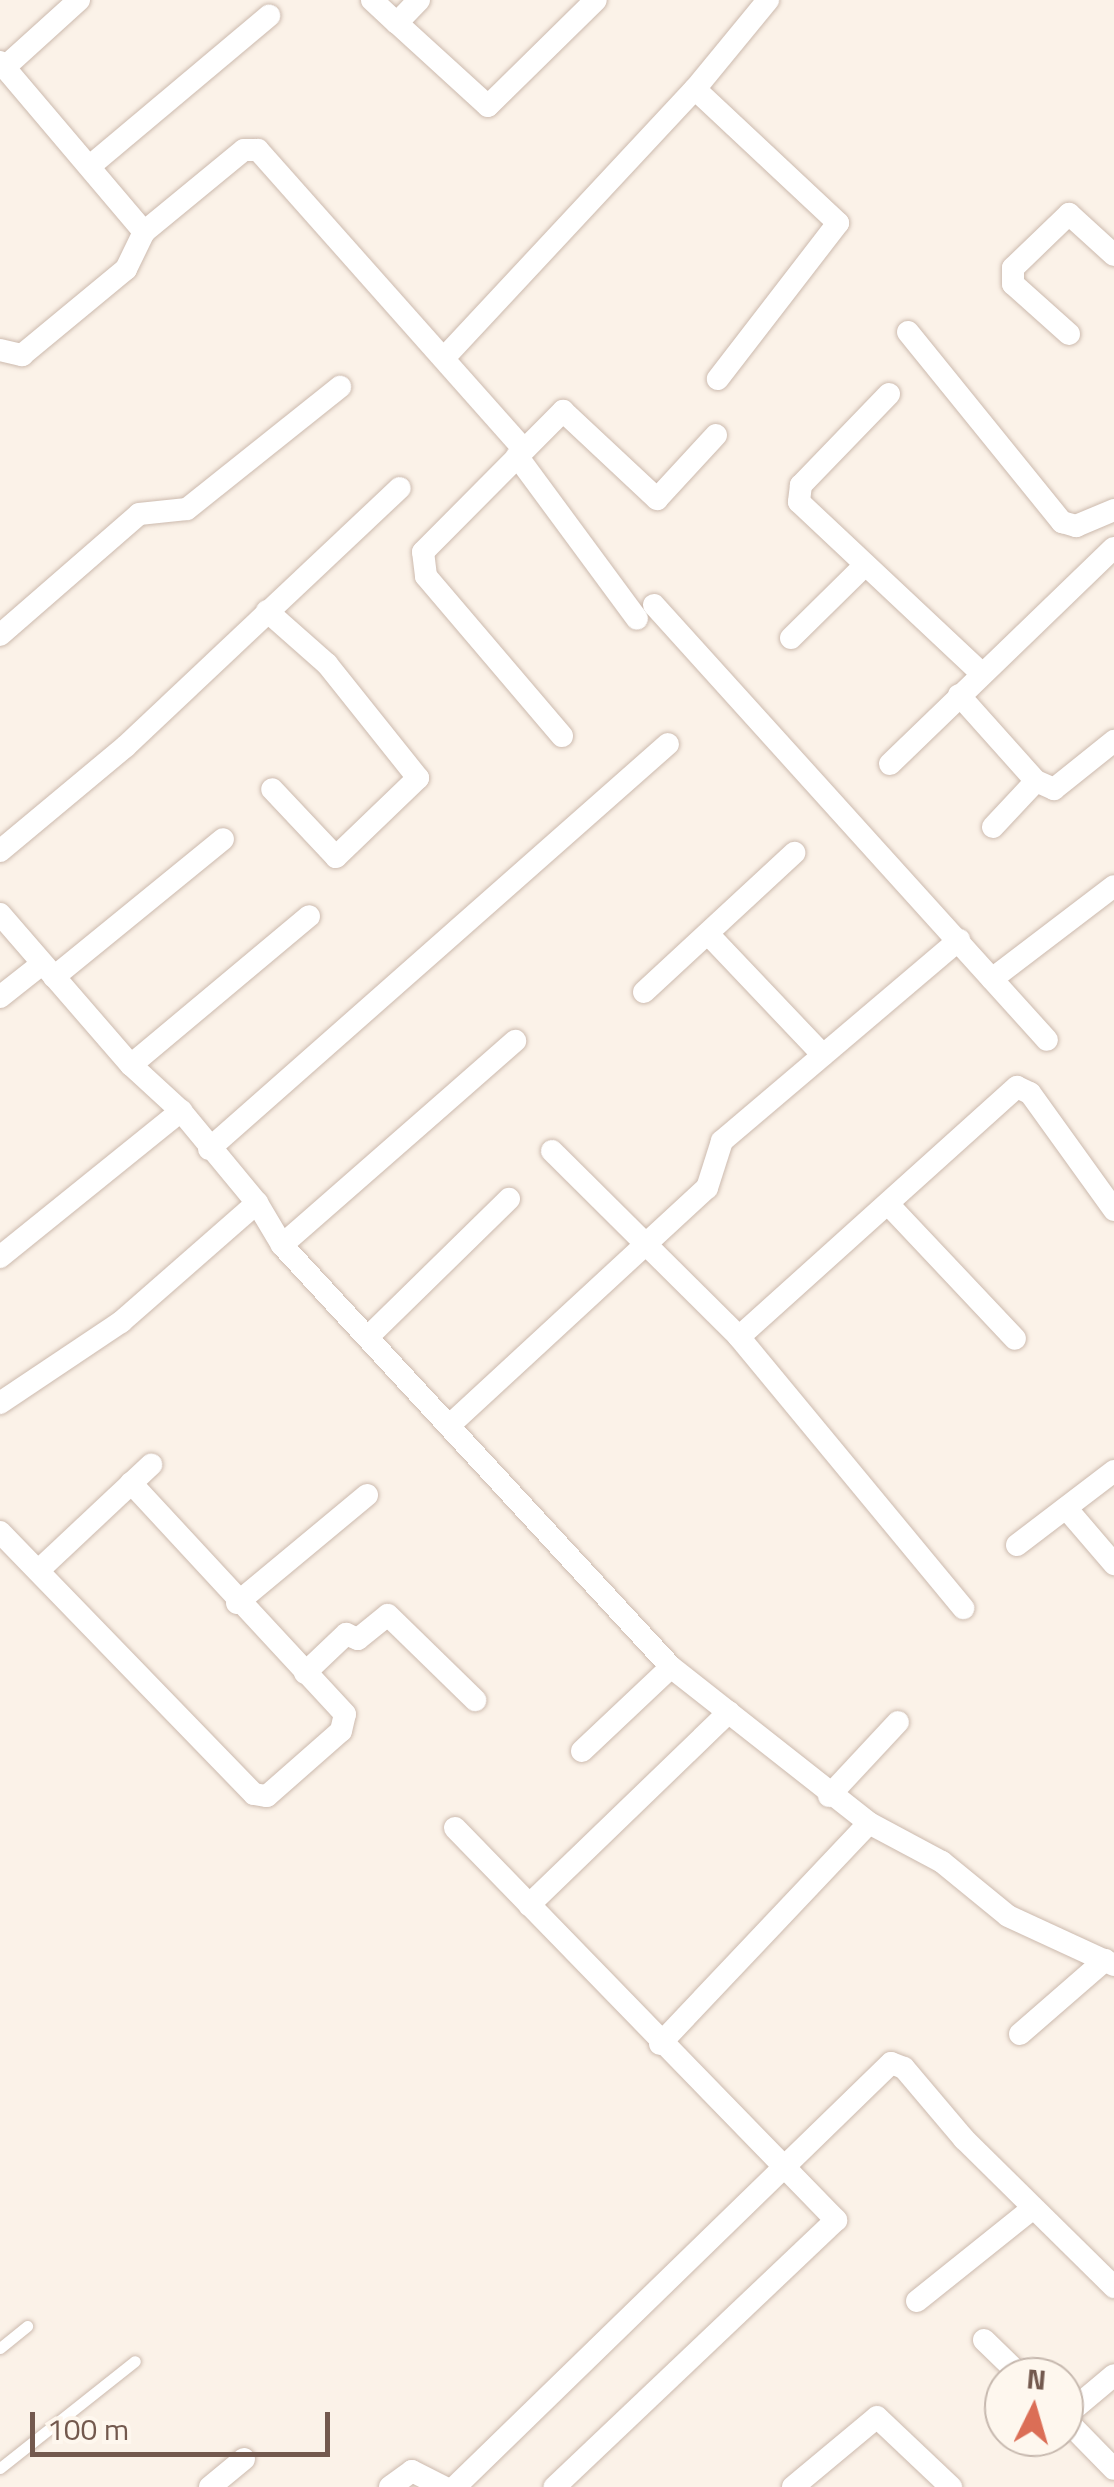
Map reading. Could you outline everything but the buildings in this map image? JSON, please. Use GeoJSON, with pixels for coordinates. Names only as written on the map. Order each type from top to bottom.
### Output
{"type":"FeatureCollection","features":[{"type":"Feature","properties":{"kind":"street"},"geometry":{"type":"LineString","coordinates":[[79,0],[2,64],[144,232]]}},
{"type":"Feature","properties":{"kind":"street"},"geometry":{"type":"LineString","coordinates":[[372,0],[488,106],[596,0]]}},
{"type":"Feature","properties":{"kind":"street"},"geometry":{"type":"LineString","coordinates":[[397,22],[419,0]]}},
{"type":"Feature","properties":{"kind":"street"},"geometry":{"type":"LineString","coordinates":[[444,358],[696,89],[768,0]]}},
{"type":"Feature","properties":{"kind":"street"},"geometry":{"type":"LineString","coordinates":[[90,166],[269,16]]}},
{"type":"Feature","properties":{"kind":"street"},"geometry":{"type":"LineString","coordinates":[[696,89],[838,223],[718,379]]}},
{"type":"Feature","properties":{"kind":"street"},"geometry":{"type":"LineString","coordinates":[[0,350],[22,355],[126,269],[144,232],[254,148],[444,358],[646,612],[959,940],[1048,1040]]}},
{"type":"Feature","properties":{"kind":"street"},"geometry":{"type":"LineString","coordinates":[[1070,334],[1013,284],[1013,268],[1068,214],[1114,255]]}},
{"type":"Feature","properties":{"kind":"street"},"geometry":{"type":"LineString","coordinates":[[908,332],[1062,522],[1076,526],[1114,510]]}},
{"type":"Feature","properties":{"kind":"street"},"geometry":{"type":"LineString","coordinates":[[0,635],[138,514],[186,509],[340,387]]}},
{"type":"Feature","properties":{"kind":"street"},"geometry":{"type":"LineString","coordinates":[[890,394],[797,493],[863,567],[981,673]]}},
{"type":"Feature","properties":{"kind":"street"},"geometry":{"type":"LineString","coordinates":[[562,736],[426,576],[421,560],[428,544],[567,411],[657,499],[716,435]]}},
{"type":"Feature","properties":{"kind":"street"},"geometry":{"type":"LineString","coordinates":[[0,851],[126,746],[400,488]]}},
{"type":"Feature","properties":{"kind":"street"},"geometry":{"type":"LineString","coordinates":[[890,764],[1114,548]]}},
{"type":"Feature","properties":{"kind":"street"},"geometry":{"type":"LineString","coordinates":[[790,638],[863,567]]}},
{"type":"Feature","properties":{"kind":"street"},"geometry":{"type":"LineString","coordinates":[[266,611],[326,664],[418,778],[336,857],[272,790]]}},
{"type":"Feature","properties":{"kind":"street"},"geometry":{"type":"LineString","coordinates":[[959,695],[1036,781],[1054,789],[1114,741]]}},
{"type":"Feature","properties":{"kind":"street"},"geometry":{"type":"LineString","coordinates":[[209,1149],[668,744]]}},
{"type":"Feature","properties":{"kind":"street"},"geometry":{"type":"LineString","coordinates":[[992,828],[1036,781]]}},
{"type":"Feature","properties":{"kind":"street"},"geometry":{"type":"LineString","coordinates":[[0,996],[48,970],[223,839]]}},
{"type":"Feature","properties":{"kind":"street"},"geometry":{"type":"LineString","coordinates":[[644,992],[710,936],[794,853]]}},
{"type":"Feature","properties":{"kind":"street"},"geometry":{"type":"LineString","coordinates":[[992,979],[1114,886]]}},
{"type":"Feature","properties":{"kind":"street"},"geometry":{"type":"LineString","coordinates":[[0,915],[131,1065],[181,1111],[256,1202],[282,1245],[452,1423],[670,1667],[829,1796],[942,1862],[1008,1916],[1110,1962],[1020,2034]]}},
{"type":"Feature","properties":{"kind":"street"},"geometry":{"type":"LineString","coordinates":[[131,1065],[309,916]]}},
{"type":"Feature","properties":{"kind":"street"},"geometry":{"type":"LineString","coordinates":[[710,936],[823,1056]]}},
{"type":"Feature","properties":{"kind":"street"},"geometry":{"type":"LineString","coordinates":[[452,1423],[707,1188],[722,1141],[959,940]]}},
{"type":"Feature","properties":{"kind":"street"},"geometry":{"type":"LineString","coordinates":[[282,1245],[515,1041]]}},
{"type":"Feature","properties":{"kind":"street"},"geometry":{"type":"LineString","coordinates":[[739,1337],[1022,1087],[1114,1210]]}},
{"type":"Feature","properties":{"kind":"street"},"geometry":{"type":"LineString","coordinates":[[0,1257],[181,1111]]}},
{"type":"Feature","properties":{"kind":"street"},"geometry":{"type":"LineString","coordinates":[[552,1152],[649,1240],[739,1337],[964,1608]]}},
{"type":"Feature","properties":{"kind":"street"},"geometry":{"type":"LineString","coordinates":[[369,1336],[508,1199]]}},
{"type":"Feature","properties":{"kind":"street"},"geometry":{"type":"LineString","coordinates":[[0,1404],[121,1322],[256,1202]]}},
{"type":"Feature","properties":{"kind":"street"},"geometry":{"type":"LineString","coordinates":[[888,1204],[1014,1339]]}},
{"type":"Feature","properties":{"kind":"street"},"geometry":{"type":"LineString","coordinates":[[38,1570],[151,1465]]}},
{"type":"Feature","properties":{"kind":"street"},"geometry":{"type":"LineString","coordinates":[[1018,1545],[1114,1471]]}},
{"type":"Feature","properties":{"kind":"street"},"geometry":{"type":"LineString","coordinates":[[0,1532],[260,1797],[346,1723],[342,1709],[236,1603],[131,1483]]}},
{"type":"Feature","properties":{"kind":"street"},"geometry":{"type":"LineString","coordinates":[[236,1603],[368,1495]]}},
{"type":"Feature","properties":{"kind":"street"},"geometry":{"type":"LineString","coordinates":[[1066,1508],[1114,1564]]}},
{"type":"Feature","properties":{"kind":"street"},"geometry":{"type":"LineString","coordinates":[[306,1672],[346,1634],[358,1639],[388,1614],[476,1700]]}},
{"type":"Feature","properties":{"kind":"street"},"geometry":{"type":"LineString","coordinates":[[582,1751],[670,1667]]}},
{"type":"Feature","properties":{"kind":"street"},"geometry":{"type":"LineString","coordinates":[[529,1905],[729,1712]]}},
{"type":"Feature","properties":{"kind":"street"},"geometry":{"type":"LineString","coordinates":[[829,1796],[898,1722]]}},
{"type":"Feature","properties":{"kind":"street"},"geometry":{"type":"LineString","coordinates":[[660,2044],[869,1822]]}},
{"type":"Feature","properties":{"kind":"street"},"geometry":{"type":"LineString","coordinates":[[455,1828],[660,2044],[834,2215],[835,2226],[554,2487]]}},
{"type":"Feature","properties":{"kind":"street"},"geometry":{"type":"LineString","coordinates":[[455,2487],[781,2166],[896,2062],[1032,2208],[1114,2287]]}},
{"type":"Feature","properties":{"kind":"street"},"geometry":{"type":"LineString","coordinates":[[918,2300],[1032,2208]]}},
{"type":"Feature","properties":{"kind":"street"},"geometry":{"type":"LineString","coordinates":[[984,2340],[1001,2357]]}},
{"type":"Feature","properties":{"kind":"street"},"geometry":{"type":"LineString","coordinates":[[1084,2400],[1114,2375]]}},
{"type":"Feature","properties":{"kind":"street"},"geometry":{"type":"LineString","coordinates":[[793,2487],[877,2417],[951,2487]]}},
{"type":"Feature","properties":{"kind":"street"},"geometry":{"type":"LineString","coordinates":[[1084,2438],[1114,2469]]}},
{"type":"Feature","properties":{"kind":"street"},"geometry":{"type":"LineString","coordinates":[[210,2487],[244,2460]]}},
{"type":"Feature","properties":{"kind":"street"},"geometry":{"type":"LineString","coordinates":[[390,2487],[412,2471],[444,2487]]}},
{"type":"Feature","properties":{"kind":"lane"},"geometry":{"type":"LineString","coordinates":[[0,2348],[27,2326]]}},
{"type":"Feature","properties":{"kind":"lane"},"geometry":{"type":"LineString","coordinates":[[0,2468],[135,2360]]}}]}
